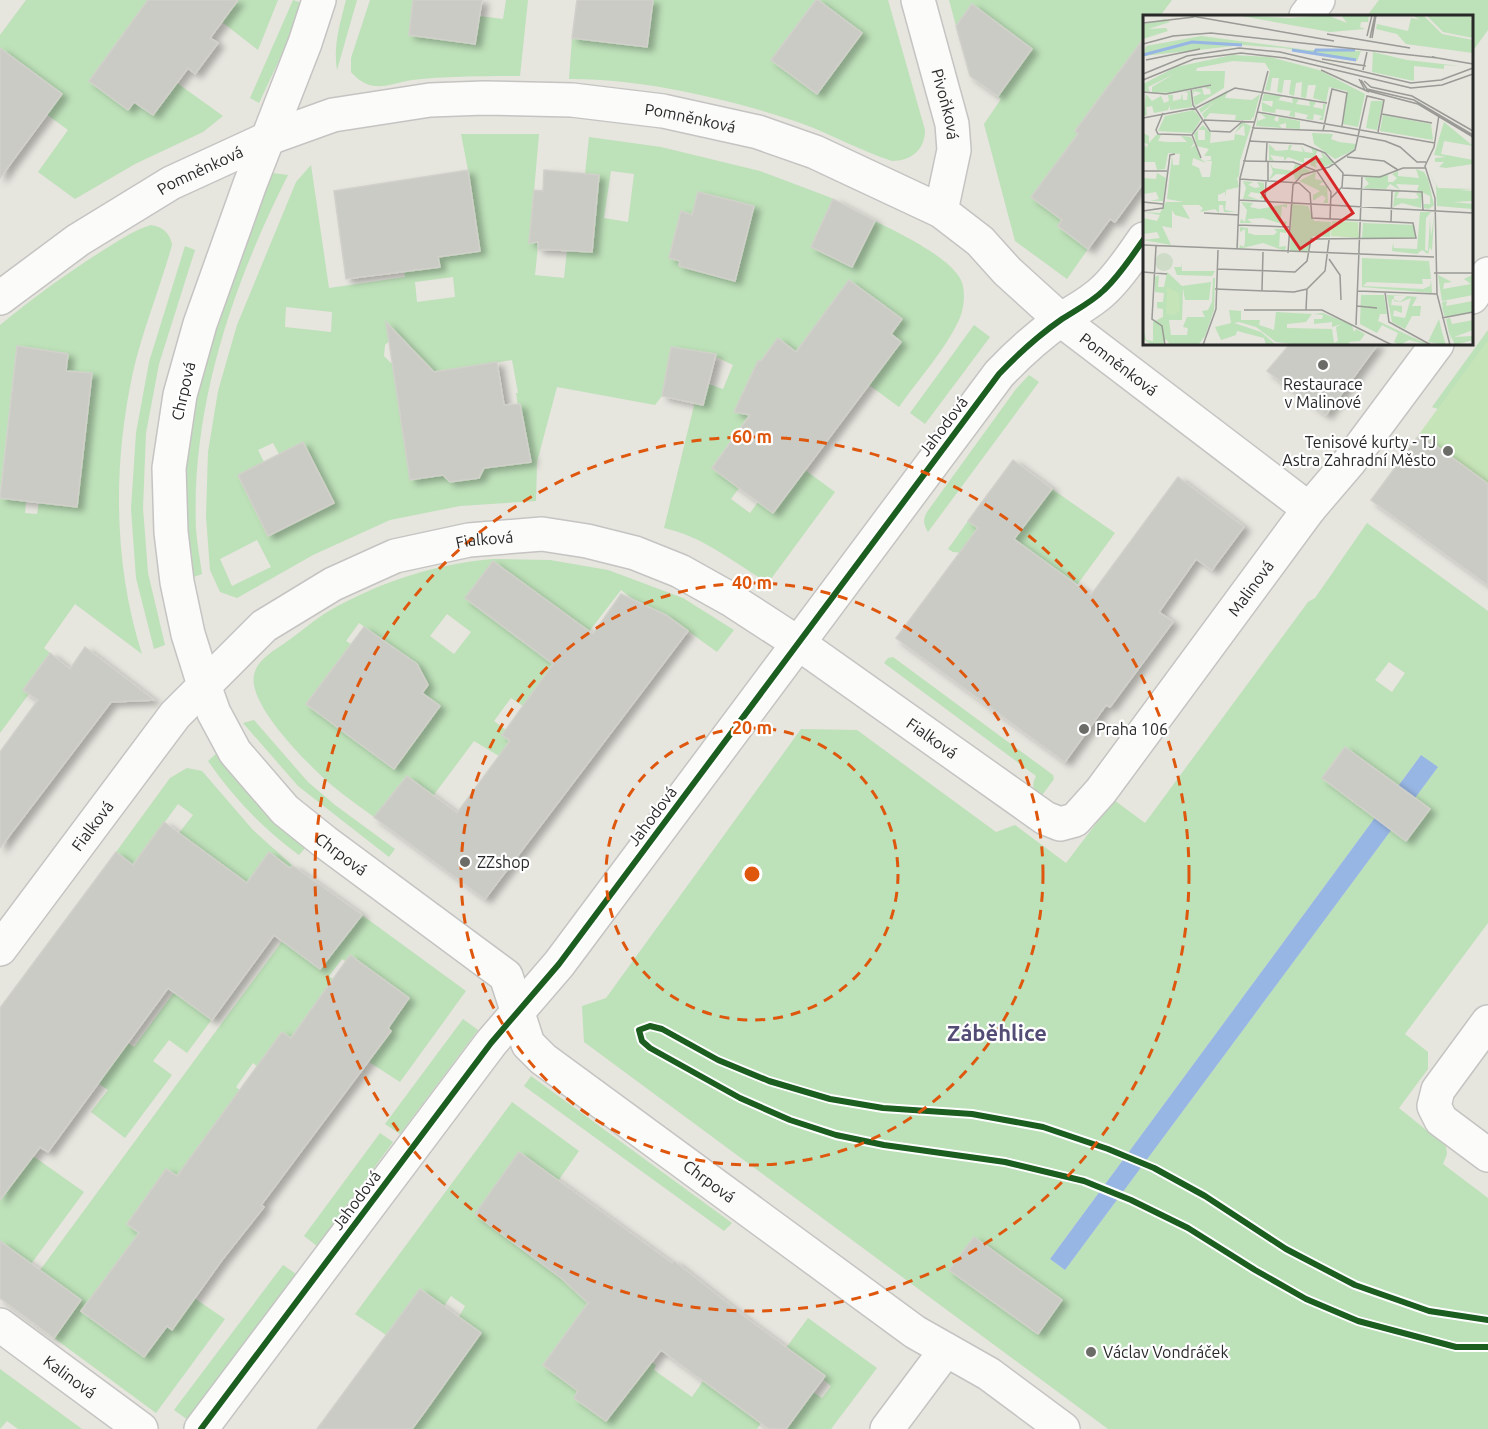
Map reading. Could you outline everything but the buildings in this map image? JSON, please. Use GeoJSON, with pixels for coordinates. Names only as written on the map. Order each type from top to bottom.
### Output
{"type":"FeatureCollection","features":[{"type":"Feature","properties":{"kind":"street","name":"Chrpová"},"geometry":{"type":"LineString","coordinates":[[320,0],[200,324],[180,395],[169,468],[171,532],[177,582],[188,634],[214,713],[234,752],[285,810],[506,976],[528,1044],[543,1059],[915,1332],[989,1374],[1063,1429]]}},
{"type":"Feature","properties":{"kind":"street","name":"Pivoňková"},"geometry":{"type":"LineString","coordinates":[[918,0],[952,124],[954,150],[941,211]]}},
{"type":"Feature","properties":{"kind":"street"},"geometry":{"type":"LineString","coordinates":[[1307,15],[1318,0]]}},
{"type":"Feature","properties":{"kind":"street","name":"Pomněnková"},"geometry":{"type":"LineString","coordinates":[[0,298],[78,240],[171,183],[269,138],[333,116],[410,102],[484,98],[572,100],[663,111],[758,132],[815,152],[941,211],[980,241],[1007,271],[1061,320],[1310,508]]}},
{"type":"Feature","properties":{"kind":"street","name":"Jahodová"},"geometry":{"type":"LineString","coordinates":[[201,1429],[491,1043],[559,964],[999,374],[1024,349],[1104,291],[1143,240]]}},
{"type":"Feature","properties":{"kind":"street"},"geometry":{"type":"LineString","coordinates":[[1473,296],[1488,274]]}},
{"type":"Feature","properties":{"kind":"street","name":"Malinová"},"geometry":{"type":"LineString","coordinates":[[1060,824],[1075,819],[1101,791],[1310,508],[1350,461],[1436,345]]}},
{"type":"Feature","properties":{"kind":"street","name":"Fialková"},"geometry":{"type":"LineString","coordinates":[[0,949],[175,715],[264,626],[333,584],[395,556],[469,540],[542,534],[587,541],[635,553],[680,571],[730,599],[798,643],[1026,806],[1060,824]]}},
{"type":"Feature","properties":{"kind":"street"},"geometry":{"type":"LineString","coordinates":[[1488,1022],[1438,1090],[1434,1106],[1441,1120],[1488,1155]]}},
{"type":"Feature","properties":{"kind":"street","name":"Kalinová"},"geometry":{"type":"LineString","coordinates":[[0,1324],[141,1429]]}},
{"type":"Feature","properties":{"kind":"street"},"geometry":{"type":"LineString","coordinates":[[887,1429],[946,1350]]}},
{"type":"Feature","properties":{"kind":"green space"},"geometry":{"type":"Polygon","coordinates":[[[26,0],[148,0],[128,110],[134,102],[153,115],[177,83],[223,116],[203,132],[135,164],[75,199],[38,172],[68,130],[38,108],[55,89],[23,65],[0,78],[0,35],[26,0]]]}},
{"type":"Feature","properties":{"kind":"green space"},"geometry":{"type":"Polygon","coordinates":[[[238,0],[278,0],[258,50],[222,22],[238,0]]]}},
{"type":"Feature","properties":{"kind":"green space"},"geometry":{"type":"Polygon","coordinates":[[[293,0],[302,3],[259,103],[250,98],[293,0]]]}},
{"type":"Feature","properties":{"kind":"green space"},"geometry":{"type":"Polygon","coordinates":[[[346,0],[357,0],[337,70],[339,26],[346,0]]]}},
{"type":"Feature","properties":{"kind":"green space"},"geometry":{"type":"Polygon","coordinates":[[[370,0],[413,0],[409,35],[472,43],[475,46],[480,16],[503,19],[506,0],[528,0],[520,76],[439,78],[380,86],[365,83],[351,72],[351,58],[370,0]]]}},
{"type":"Feature","properties":{"kind":"green space"},"geometry":{"type":"Polygon","coordinates":[[[653,0],[816,0],[771,60],[817,94],[862,34],[818,0],[888,0],[925,130],[920,149],[905,159],[892,161],[803,124],[718,99],[657,86],[569,79],[572,38],[647,47],[653,0]]]}},
{"type":"Feature","properties":{"kind":"green space"},"geometry":{"type":"Polygon","coordinates":[[[949,0],[1172,0],[1161,15],[1143,15],[1143,39],[1075,131],[1082,137],[1031,197],[1062,220],[1058,227],[1088,249],[1067,279],[1015,241],[984,124],[1001,99],[998,96],[1032,49],[972,4],[956,26],[949,0]]]}},
{"type":"Feature","properties":{"kind":"green space"},"geometry":{"type":"Polygon","coordinates":[[[1379,0],[1488,0],[1488,30],[1473,51],[1473,15],[1368,15],[1379,0]]]}},
{"type":"Feature","properties":{"kind":"green space"},"geometry":{"type":"Polygon","coordinates":[[[461,134],[539,134],[531,226],[540,227],[535,275],[564,278],[567,250],[592,251],[599,175],[585,174],[589,137],[661,147],[760,171],[829,197],[833,199],[812,247],[852,267],[875,221],[935,254],[955,271],[964,289],[962,311],[959,320],[931,365],[899,407],[869,385],[891,334],[902,319],[875,299],[863,314],[838,296],[796,352],[778,338],[752,411],[712,467],[739,488],[731,499],[750,513],[758,502],[773,513],[805,470],[835,492],[768,583],[692,537],[664,528],[700,381],[723,389],[733,365],[708,353],[671,348],[662,396],[655,405],[557,387],[537,462],[536,501],[460,506],[390,520],[313,555],[237,598],[220,592],[210,570],[206,516],[208,452],[218,391],[237,325],[296,182],[311,165],[329,288],[405,277],[404,272],[440,267],[438,257],[468,170],[461,134]],[[611,171],[604,218],[628,222],[634,174],[611,171]],[[698,192],[692,215],[681,212],[669,258],[680,261],[679,266],[735,280],[753,207],[698,192]],[[453,277],[415,282],[417,302],[455,297],[453,277]],[[286,307],[285,327],[331,332],[332,312],[286,307]],[[392,338],[385,345],[384,356],[391,363],[401,363],[409,356],[409,346],[403,339],[392,338]],[[512,360],[475,366],[443,475],[451,482],[478,478],[484,468],[526,462],[512,360]],[[303,442],[279,454],[273,443],[258,450],[264,462],[238,476],[268,536],[334,503],[303,442]],[[257,540],[220,559],[232,586],[271,567],[257,540]]]}},
{"type":"Feature","properties":{"kind":"green space"},"geometry":{"type":"Polygon","coordinates":[[[273,173],[288,175],[268,216],[233,302],[208,392],[196,483],[196,529],[202,574],[188,579],[182,473],[197,376],[258,202],[273,173]]]}},
{"type":"Feature","properties":{"kind":"green space"},"geometry":{"type":"Polygon","coordinates":[[[151,225],[165,231],[172,245],[133,372],[126,407],[119,478],[121,549],[132,620],[142,654],[75,604],[44,648],[50,653],[23,690],[29,694],[0,733],[0,498],[26,501],[25,513],[37,514],[39,502],[77,507],[92,374],[66,371],[68,354],[22,347],[16,351],[0,492],[0,325],[50,286],[89,260],[126,236],[151,225]]]}},
{"type":"Feature","properties":{"kind":"green space"},"geometry":{"type":"Polygon","coordinates":[[[185,246],[195,250],[159,364],[146,433],[143,508],[148,573],[165,645],[154,649],[136,578],[131,509],[136,433],[149,362],[185,246]]]}},
{"type":"Feature","properties":{"kind":"green space"},"geometry":{"type":"Polygon","coordinates":[[[974,325],[990,337],[925,424],[910,413],[974,325]]]}},
{"type":"Feature","properties":{"kind":"green space"},"geometry":{"type":"Polygon","coordinates":[[[1488,330],[1488,354],[1457,415],[1432,407],[1488,330]]]}},
{"type":"Feature","properties":{"kind":"green space","name":"Tenisové kurty - TJ Astra Zahradní Město"},"geometry":{"type":"Polygon","coordinates":[[[1488,340],[1488,585],[1371,500],[1488,340]]]}},
{"type":"Feature","properties":{"kind":"green space"},"geometry":{"type":"Polygon","coordinates":[[[1029,375],[1039,382],[928,532],[924,522],[927,512],[1016,389],[1029,375]]]}},
{"type":"Feature","properties":{"kind":"green space"},"geometry":{"type":"Polygon","coordinates":[[[1052,489],[1115,533],[1077,585],[1044,561],[953,552],[948,549],[968,521],[1007,548],[1052,489]]]}},
{"type":"Feature","properties":{"kind":"green space"},"geometry":{"type":"Polygon","coordinates":[[[1367,523],[1488,611],[1488,923],[1405,1034],[1428,1052],[1428,1069],[1399,1108],[1446,1146],[1447,1154],[1443,1164],[1488,1198],[1488,1429],[1108,1429],[584,1042],[582,1006],[606,998],[801,729],[857,730],[996,832],[1015,825],[1066,863],[1114,800],[1145,823],[1308,602],[1315,598],[1367,523]],[[1389,662],[1375,680],[1392,692],[1405,673],[1389,662]],[[1421,755],[1050,1259],[1065,1270],[1437,768],[1421,755]],[[974,1237],[949,1270],[1037,1334],[1062,1300],[974,1237]]]}},
{"type":"Feature","properties":{"kind":"green space"},"geometry":{"type":"Polygon","coordinates":[[[550,560],[608,570],[683,598],[734,630],[717,652],[666,615],[639,604],[621,590],[551,681],[544,676],[523,706],[511,698],[494,721],[506,730],[502,735],[509,741],[499,756],[474,741],[433,796],[419,797],[401,783],[374,817],[324,778],[283,736],[260,703],[255,688],[256,669],[273,651],[324,614],[348,601],[408,576],[472,561],[550,560]],[[493,561],[465,598],[508,629],[535,592],[493,561]],[[447,614],[430,636],[454,654],[471,632],[447,614]],[[359,623],[346,641],[351,644],[307,704],[394,769],[440,706],[375,660],[387,643],[359,623]]]}},
{"type":"Feature","properties":{"kind":"green space"},"geometry":{"type":"Polygon","coordinates":[[[893,657],[1053,775],[1054,779],[1040,798],[1034,788],[1036,776],[884,663],[888,658],[893,657]]]}},
{"type":"Feature","properties":{"kind":"green space"},"geometry":{"type":"Polygon","coordinates":[[[254,720],[308,782],[395,849],[389,857],[298,786],[243,723],[254,720]]]}},
{"type":"Feature","properties":{"kind":"green space"},"geometry":{"type":"Polygon","coordinates":[[[218,752],[248,793],[307,846],[299,855],[249,812],[228,787],[208,761],[218,752]]]}},
{"type":"Feature","properties":{"kind":"green space"},"geometry":{"type":"Polygon","coordinates":[[[187,768],[202,771],[253,830],[293,866],[237,941],[258,957],[187,1053],[169,1040],[153,1061],[172,1075],[125,1138],[91,1112],[108,1090],[98,1083],[128,1043],[134,1047],[191,969],[239,877],[179,833],[193,815],[178,804],[149,844],[145,873],[116,852],[170,778],[187,768]]]}},
{"type":"Feature","properties":{"kind":"green space"},"geometry":{"type":"Polygon","coordinates":[[[362,915],[466,991],[400,1082],[369,1062],[391,1032],[388,1028],[409,998],[375,974],[371,979],[342,959],[329,976],[337,982],[322,995],[289,1040],[258,1067],[253,1063],[236,1087],[247,1096],[178,1190],[160,1178],[127,1224],[144,1237],[113,1334],[144,1357],[167,1326],[171,1329],[194,1298],[225,1319],[156,1413],[54,1338],[76,1307],[55,1291],[38,1273],[294,925],[338,946],[362,915]]]}},
{"type":"Feature","properties":{"kind":"green space"},"geometry":{"type":"Polygon","coordinates":[[[463,1019],[478,1030],[400,1134],[385,1124],[463,1019]]]}},
{"type":"Feature","properties":{"kind":"green space"},"geometry":{"type":"Polygon","coordinates":[[[531,1076],[732,1223],[724,1231],[524,1086],[531,1076]]]}},
{"type":"Feature","properties":{"kind":"green space"},"geometry":{"type":"Polygon","coordinates":[[[512,1102],[579,1151],[558,1181],[520,1152],[476,1214],[627,1325],[618,1339],[656,1365],[654,1370],[692,1397],[703,1381],[761,1423],[757,1429],[412,1429],[465,1306],[451,1296],[444,1306],[420,1289],[386,1335],[355,1314],[512,1102]],[[558,1344],[543,1365],[578,1391],[574,1399],[606,1421],[622,1401],[558,1344]]]}},
{"type":"Feature","properties":{"kind":"green space"},"geometry":{"type":"Polygon","coordinates":[[[380,1133],[393,1142],[317,1246],[304,1236],[380,1133]]]}},
{"type":"Feature","properties":{"kind":"green space"},"geometry":{"type":"Polygon","coordinates":[[[33,1156],[84,1192],[31,1264],[0,1259],[0,1198],[33,1156]]]}},
{"type":"Feature","properties":{"kind":"green space"},"geometry":{"type":"Polygon","coordinates":[[[283,1265],[296,1274],[188,1420],[174,1410],[283,1265]]]}},
{"type":"Feature","properties":{"kind":"green space"},"geometry":{"type":"Polygon","coordinates":[[[808,1318],[877,1368],[831,1429],[786,1429],[813,1392],[822,1398],[831,1386],[823,1379],[825,1375],[786,1348],[808,1318]]]}},
{"type":"Feature","properties":{"kind":"green space"},"geometry":{"type":"Polygon","coordinates":[[[0,1369],[82,1429],[18,1429],[7,1421],[0,1429],[0,1369]]]}},
{"type":"Feature","properties":{"kind":"water"},"geometry":{"type":"Polygon","coordinates":[[[1421,755],[1438,767],[1065,1270],[1050,1259],[1421,755]]]}},
{"type":"Feature","properties":{"kind":"cycle path"},"geometry":{"type":"LineString","coordinates":[[201,1429],[491,1043],[559,964],[999,374],[1045,332],[1104,290],[1121,272],[1143,240]]}},
{"type":"Feature","properties":{"kind":"cycle path"},"geometry":{"type":"LineString","coordinates":[[1488,1320],[1429,1311],[1355,1285],[1286,1249],[1205,1196],[1154,1168],[1108,1149],[1043,1127],[972,1114],[883,1108],[830,1099],[769,1081],[718,1060],[662,1029],[650,1026],[639,1030],[642,1041],[650,1048],[740,1098],[790,1120],[836,1135],[884,1145],[1005,1162],[1084,1181],[1131,1200],[1188,1228],[1306,1299],[1358,1321],[1456,1347],[1488,1347]]}},
{"type":"Feature","properties":{"kind":"place","name":"Restaurace v Malinové"},"geometry":{"type":"Point","coordinates":[1323,365]}},
{"type":"Feature","properties":{"kind":"place","name":"Tenisové kurty - TJ Astra Zahradní Město"},"geometry":{"type":"Point","coordinates":[1448,451]}},
{"type":"Feature","properties":{"kind":"place","name":"Praha 106"},"geometry":{"type":"Point","coordinates":[1084,729]}},
{"type":"Feature","properties":{"kind":"place","name":"ZZshop"},"geometry":{"type":"Point","coordinates":[465,862]}},
{"type":"Feature","properties":{"kind":"place","name":"Václav Vondráček"},"geometry":{"type":"Point","coordinates":[1091,1352]}},
{"type":"Feature","properties":{"kind":"district","name":"Záběhlice"},"geometry":{"type":"Point","coordinates":[997,1032]}}]}
